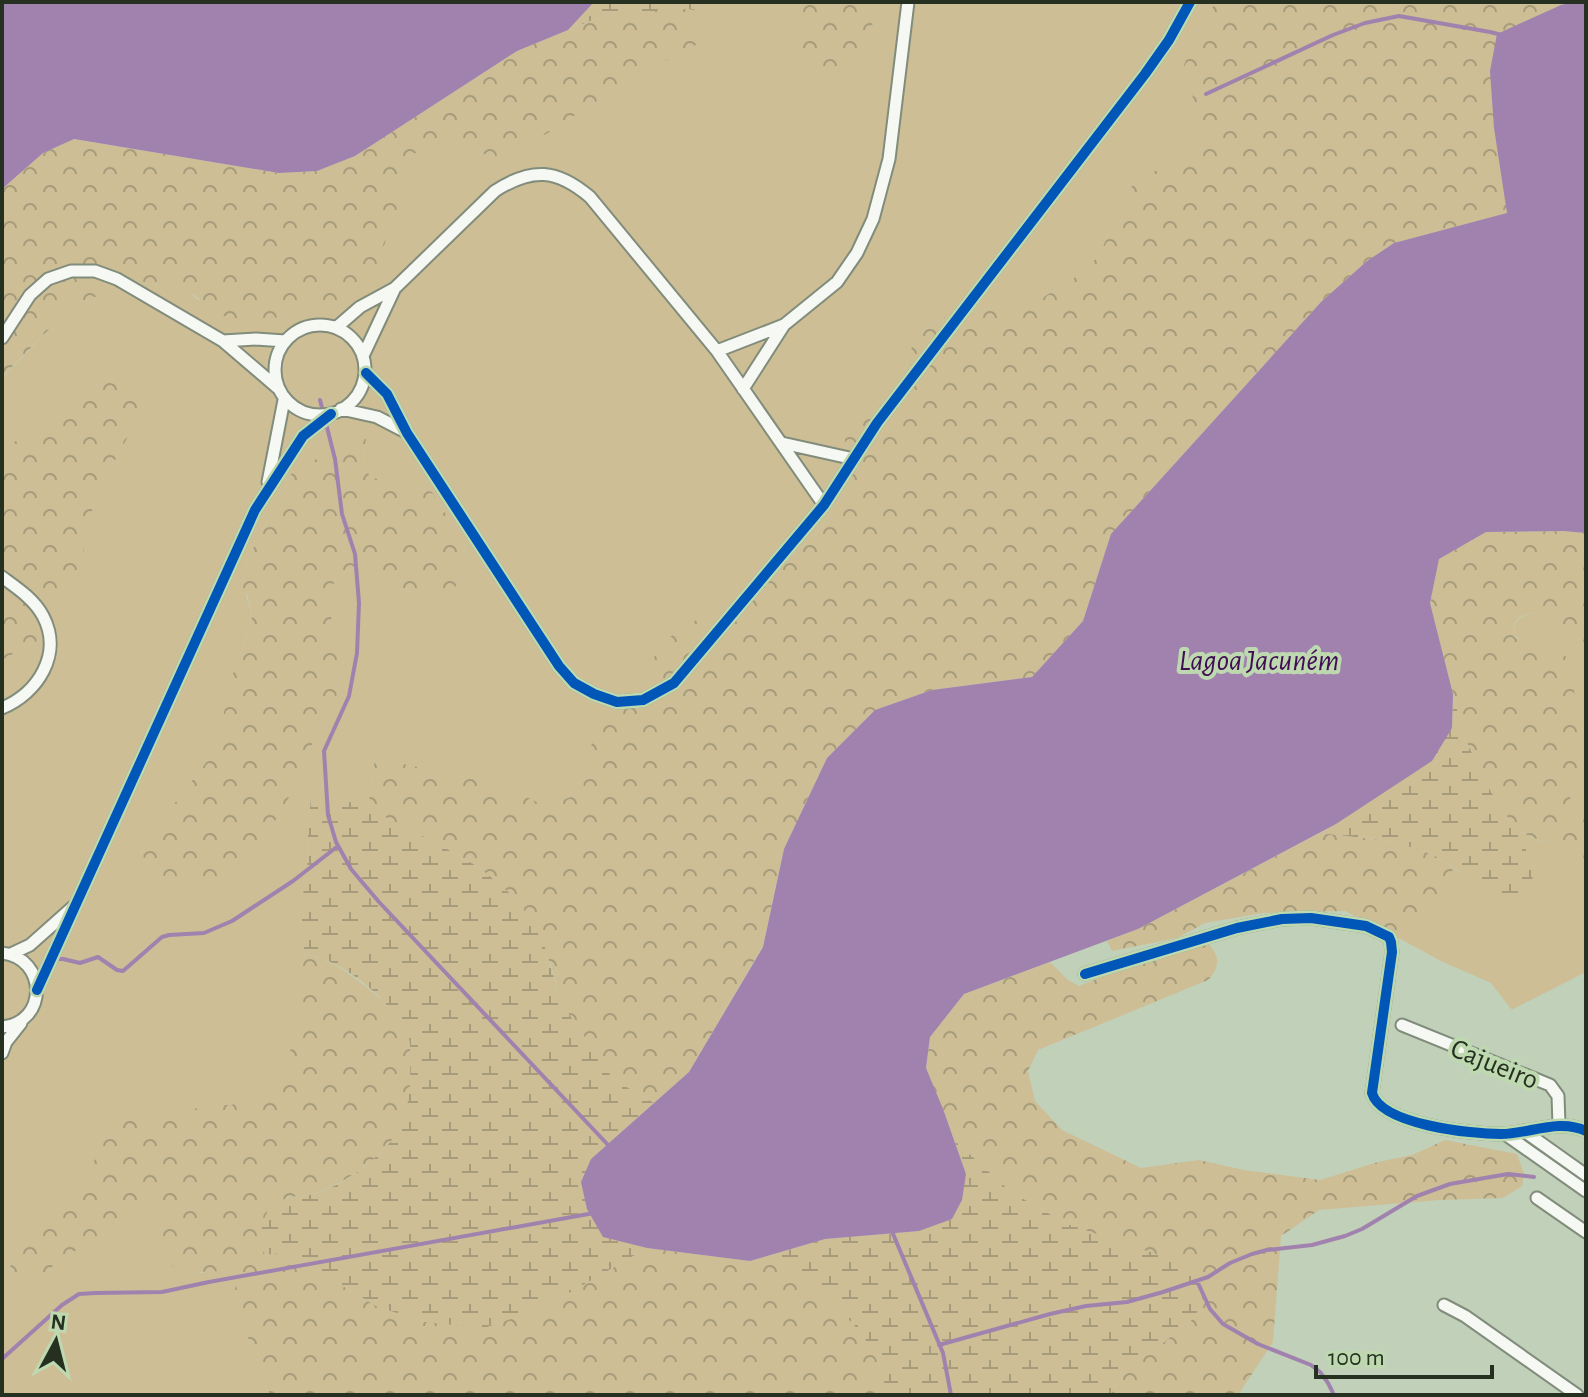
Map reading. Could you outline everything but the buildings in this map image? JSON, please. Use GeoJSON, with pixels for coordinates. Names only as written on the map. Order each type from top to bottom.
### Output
{"type":"FeatureCollection","features":[{"type":"Feature","properties":{"kind":"street"},"geometry":{"type":"LineString","coordinates":[[717,351],[784,325],[837,282],[857,253],[873,219],[889,159],[908,2]]}},
{"type":"Feature","properties":{"kind":"street"},"geometry":{"type":"LineString","coordinates":[[366,373],[387,394],[407,433],[559,666],[574,683],[594,694],[617,702],[643,700],[674,683],[824,505],[877,423],[1145,74],[1190,2]]}},
{"type":"Feature","properties":{"kind":"street"},"geometry":{"type":"LineString","coordinates":[[337,327],[360,307],[395,288],[495,191],[512,179],[533,174],[554,176],[574,184],[590,197],[717,351],[824,505]]}},
{"type":"Feature","properties":{"kind":"street"},"geometry":{"type":"LineString","coordinates":[[2,338],[30,295],[48,279],[71,271],[95,271],[117,279],[223,341],[295,408],[312,414],[336,411],[377,417],[407,433]]}},
{"type":"Feature","properties":{"kind":"street"},"geometry":{"type":"LineString","coordinates":[[363,356],[395,288]]}},
{"type":"Feature","properties":{"kind":"street"},"geometry":{"type":"LineString","coordinates":[[2,1053],[6,1042],[34,1006],[37,990],[255,510],[303,436],[348,405],[360,391],[366,373],[363,356],[353,338],[337,327],[318,324],[300,329],[285,341],[276,358],[275,376],[282,394],[267,489]]}},
{"type":"Feature","properties":{"kind":"street"},"geometry":{"type":"LineString","coordinates":[[743,389],[784,325]]}},
{"type":"Feature","properties":{"kind":"street"},"geometry":{"type":"LineString","coordinates":[[223,341],[285,341]]}},
{"type":"Feature","properties":{"kind":"street"},"geometry":{"type":"LineString","coordinates":[[782,443],[854,459]]}},
{"type":"Feature","properties":{"kind":"street"},"geometry":{"type":"LineString","coordinates":[[2,577],[27,596],[43,615],[50,648],[48,663],[40,679],[28,692],[2,708]]}},
{"type":"Feature","properties":{"kind":"street"},"geometry":{"type":"LineString","coordinates":[[6,954],[30,945],[78,902]]}},
{"type":"Feature","properties":{"kind":"street"},"geometry":{"type":"LineString","coordinates":[[1085,974],[1237,928],[1282,919],[1311,918],[1366,926],[1389,937],[1392,952],[1372,1093],[1379,1106],[1428,1126],[1471,1132],[1505,1134],[1559,1125],[1586,1131]]}},
{"type":"Feature","properties":{"kind":"street"},"geometry":{"type":"LineString","coordinates":[[6,954],[25,962],[34,975],[37,990]]}},
{"type":"Feature","properties":{"kind":"street"},"geometry":{"type":"LineString","coordinates":[[2,1027],[11,1027],[24,1019]]}},
{"type":"Feature","properties":{"kind":"street","name":"Cajueiro"},"geometry":{"type":"LineString","coordinates":[[1402,1025],[1550,1085],[1558,1096],[1559,1125]]}},
{"type":"Feature","properties":{"kind":"street"},"geometry":{"type":"LineString","coordinates":[[1524,1131],[1586,1175]]}},
{"type":"Feature","properties":{"kind":"street"},"geometry":{"type":"LineString","coordinates":[[1505,1134],[1586,1191]]}},
{"type":"Feature","properties":{"kind":"street"},"geometry":{"type":"LineString","coordinates":[[1537,1198],[1586,1232]]}},
{"type":"Feature","properties":{"kind":"street"},"geometry":{"type":"LineString","coordinates":[[1444,1305],[1465,1316],[1577,1395]]}},
{"type":"Feature","properties":{"kind":"green space"},"geometry":{"type":"Polygon","coordinates":[[[594,2],[702,2],[694,10],[674,7],[635,15],[602,16],[568,30],[594,2]]]}},
{"type":"Feature","properties":{"kind":"green space"},"geometry":{"type":"Polygon","coordinates":[[[702,2],[793,2],[805,62],[868,52],[876,2],[1217,2],[1200,22],[1183,68],[1197,110],[1198,137],[1173,163],[1146,175],[1127,190],[1099,256],[1072,280],[1042,298],[942,318],[915,337],[904,372],[888,398],[863,410],[842,427],[853,478],[819,531],[787,561],[585,792],[545,806],[502,785],[375,758],[368,809],[357,803],[311,799],[307,878],[298,912],[305,954],[297,999],[299,1035],[273,1082],[256,1098],[231,1105],[212,1105],[169,1114],[149,1111],[92,1165],[73,1191],[23,1236],[11,1251],[10,1280],[41,1277],[62,1258],[99,1238],[151,1198],[160,1213],[159,1237],[201,1273],[241,1270],[235,1289],[237,1309],[270,1395],[2,1395],[2,660],[37,641],[88,524],[99,489],[136,422],[106,382],[80,390],[46,424],[28,437],[2,446],[2,378],[72,306],[110,291],[151,284],[187,290],[197,299],[279,317],[312,304],[329,304],[396,187],[399,166],[415,153],[450,149],[509,158],[634,77],[698,44],[704,23],[694,10],[702,2]],[[366,439],[340,461],[291,474],[276,509],[262,529],[243,583],[252,617],[222,724],[211,756],[148,838],[141,853],[153,872],[207,890],[319,728],[336,698],[345,655],[332,629],[330,594],[335,580],[355,566],[363,567],[406,591],[451,596],[463,571],[465,547],[461,531],[449,519],[432,492],[370,477],[363,461],[366,439]]]}},
{"type":"Feature","properties":{"kind":"green space"},"geometry":{"type":"Polygon","coordinates":[[[793,2],[876,2],[868,52],[845,71],[805,62],[793,2]]]}},
{"type":"Feature","properties":{"kind":"green space"},"geometry":{"type":"Polygon","coordinates":[[[1217,2],[1574,2],[1561,5],[1494,128],[1508,213],[1394,243],[1367,261],[1321,302],[1111,534],[1083,621],[1032,677],[932,690],[875,710],[827,758],[784,849],[763,946],[689,1072],[654,1103],[613,1079],[562,1004],[550,962],[480,868],[368,809],[375,758],[502,785],[545,806],[585,792],[579,762],[667,639],[787,561],[819,531],[853,478],[842,427],[863,410],[888,398],[904,372],[915,337],[942,318],[1042,298],[1072,280],[1099,256],[1127,190],[1146,175],[1173,163],[1198,137],[1197,110],[1183,68],[1200,22],[1217,2]]]}},
{"type":"Feature","properties":{"kind":"green space"},"geometry":{"type":"Polygon","coordinates":[[[674,7],[694,10],[704,23],[698,44],[634,77],[509,158],[450,149],[415,153],[399,166],[397,213],[371,278],[345,297],[328,304],[312,304],[279,317],[247,323],[221,315],[187,290],[151,284],[110,291],[72,306],[2,377],[2,189],[43,153],[73,139],[279,173],[317,171],[355,156],[517,51],[602,16],[674,7]]]}},
{"type":"Feature","properties":{"kind":"green space"},"geometry":{"type":"Polygon","coordinates":[[[105,382],[143,393],[136,422],[99,489],[88,524],[80,573],[37,641],[2,660],[2,446],[28,437],[46,424],[80,390],[105,382]]]}},
{"type":"Feature","properties":{"kind":"green space"},"geometry":{"type":"Polygon","coordinates":[[[360,434],[366,439],[363,461],[370,477],[432,492],[449,519],[461,531],[465,547],[463,571],[451,596],[406,591],[363,567],[355,566],[335,580],[330,594],[332,629],[345,655],[336,698],[319,728],[292,792],[258,850],[241,871],[207,891],[153,872],[141,853],[148,838],[211,756],[222,723],[229,686],[252,617],[247,594],[239,589],[262,529],[276,509],[291,474],[318,458],[340,461],[348,437],[360,434]]]}},
{"type":"Feature","properties":{"kind":"green space"},"geometry":{"type":"Polygon","coordinates":[[[1486,532],[1586,533],[1586,645],[1540,611],[1516,621],[1514,637],[1560,652],[1570,660],[1582,749],[1568,808],[1572,815],[1586,817],[1586,897],[1575,861],[1563,851],[1550,848],[1546,843],[1515,830],[1491,792],[1464,737],[1430,603],[1438,559],[1486,532]]]}},
{"type":"Feature","properties":{"kind":"green space"},"geometry":{"type":"Polygon","coordinates":[[[1540,611],[1586,645],[1586,817],[1572,815],[1568,808],[1582,749],[1523,640],[1514,636],[1517,621],[1540,611]]]}},
{"type":"Feature","properties":{"kind":"green space"},"geometry":{"type":"Polygon","coordinates":[[[1453,694],[1464,737],[1491,792],[1515,828],[1536,870],[1523,899],[1504,894],[1469,877],[1432,854],[1391,841],[1320,833],[1336,824],[1452,728],[1453,694]]]}},
{"type":"Feature","properties":{"kind":"green space"},"geometry":{"type":"Polygon","coordinates":[[[311,798],[358,803],[480,868],[513,896],[540,931],[562,1004],[613,1079],[654,1103],[591,1159],[603,1236],[647,1248],[543,1308],[484,1328],[425,1322],[378,1307],[286,1252],[265,1255],[258,1234],[271,1207],[287,1198],[326,1190],[369,1163],[392,1141],[403,1119],[409,1096],[410,1044],[400,1022],[378,996],[350,973],[305,954],[298,912],[307,878],[311,798]]]}},
{"type":"Feature","properties":{"kind":"green space"},"geometry":{"type":"Polygon","coordinates":[[[1515,830],[1563,851],[1575,861],[1580,871],[1580,884],[1586,897],[1586,972],[1511,1009],[1491,983],[1406,942],[1454,868],[1469,877],[1536,870],[1515,830]]]}},
{"type":"Feature","properties":{"kind":"green space"},"geometry":{"type":"Polygon","coordinates":[[[1320,833],[1391,841],[1432,854],[1454,868],[1406,942],[1345,911],[1263,913],[1205,923],[1177,938],[1112,951],[1107,941],[1138,929],[1320,833]]]}},
{"type":"Feature","properties":{"kind":"green space"},"geometry":{"type":"Polygon","coordinates":[[[1204,939],[1217,959],[1216,969],[1208,980],[1038,1050],[1028,1071],[1035,1101],[1062,1130],[1141,1168],[1199,1160],[1244,1170],[1320,1180],[1412,1155],[1445,1140],[1517,1154],[1524,1174],[1522,1186],[1503,1198],[1319,1210],[1281,1236],[1273,1342],[1238,1395],[1110,1395],[1127,1367],[1194,1318],[1091,1233],[1067,1224],[1011,1192],[954,1140],[926,1068],[930,1037],[964,994],[1050,962],[1079,986],[1204,939]]]}},
{"type":"Feature","properties":{"kind":"green space"},"geometry":{"type":"Polygon","coordinates":[[[305,954],[343,970],[392,1010],[410,1041],[410,1090],[404,1120],[398,1132],[367,1165],[328,1189],[286,1198],[286,1252],[378,1307],[425,1322],[543,1308],[647,1248],[750,1261],[771,1255],[840,1311],[862,1335],[879,1364],[885,1395],[270,1395],[237,1309],[235,1289],[240,1270],[189,1271],[169,1263],[162,1254],[159,1215],[151,1198],[99,1238],[62,1258],[41,1277],[22,1286],[10,1280],[11,1251],[23,1236],[73,1191],[92,1165],[107,1136],[127,1115],[149,1111],[169,1114],[212,1105],[231,1105],[256,1098],[272,1082],[299,1035],[297,999],[305,954]]]}},
{"type":"Feature","properties":{"kind":"green space"},"geometry":{"type":"Polygon","coordinates":[[[954,1140],[1011,1192],[1067,1224],[1192,1266],[1207,1285],[1194,1318],[1127,1367],[1110,1395],[885,1395],[879,1364],[862,1335],[840,1311],[771,1255],[825,1239],[919,1231],[966,1174],[954,1140]]]}},
{"type":"Feature","properties":{"kind":"water"},"geometry":{"type":"Polygon","coordinates":[[[2,2],[594,2],[568,30],[517,51],[355,156],[317,171],[279,173],[74,139],[43,153],[2,189],[2,2]]]}},
{"type":"Feature","properties":{"kind":"water","name":"Lagoa Jacuném"},"geometry":{"type":"Polygon","coordinates":[[[1574,2],[1586,2],[1586,533],[1486,532],[1439,559],[1430,603],[1453,694],[1452,728],[1432,761],[1336,824],[1138,929],[964,994],[930,1037],[926,1068],[966,1174],[962,1200],[952,1219],[919,1231],[825,1239],[750,1261],[647,1248],[603,1237],[587,1209],[581,1182],[591,1159],[689,1072],[763,947],[784,849],[827,758],[875,710],[932,690],[1032,677],[1083,621],[1111,534],[1321,302],[1367,261],[1394,243],[1507,213],[1494,128],[1490,71],[1497,34],[1574,2]]]}},
{"type":"Feature","properties":{"kind":"waterway"},"geometry":{"type":"LineString","coordinates":[[1206,94],[1333,35],[1365,23],[1399,16],[1502,35]]}},
{"type":"Feature","properties":{"kind":"waterway"},"geometry":{"type":"LineString","coordinates":[[320,400],[335,459],[342,514],[355,554],[359,603],[357,653],[349,696],[324,751],[328,815],[336,842],[351,869],[379,902],[610,1147]]}},
{"type":"Feature","properties":{"kind":"waterway"},"geometry":{"type":"LineString","coordinates":[[54,959],[80,963],[98,957],[123,971],[162,937],[204,933],[232,921],[293,881],[338,846]]}},
{"type":"Feature","properties":{"kind":"waterway"},"geometry":{"type":"LineString","coordinates":[[939,1345],[1050,1314],[1127,1302],[1208,1277],[1252,1254],[1312,1245],[1345,1236],[1417,1196],[1450,1184],[1508,1174],[1534,1177]]}},
{"type":"Feature","properties":{"kind":"waterway"},"geometry":{"type":"LineString","coordinates":[[2,1359],[62,1305],[79,1294],[162,1292],[594,1213]]}},
{"type":"Feature","properties":{"kind":"waterway"},"geometry":{"type":"LineString","coordinates":[[891,1229],[943,1353],[951,1395]]}},
{"type":"Feature","properties":{"kind":"waterway"},"geometry":{"type":"LineString","coordinates":[[1197,1281],[1210,1309],[1223,1324],[1258,1344],[1311,1365],[1320,1372],[1334,1395]]}},
{"type":"Feature","properties":{"kind":"cycle path"},"geometry":{"type":"LineString","coordinates":[[366,373],[387,394],[407,433],[559,666],[574,683],[594,694],[617,702],[643,700],[674,683],[824,505],[877,423],[1145,74],[1190,2]]}},
{"type":"Feature","properties":{"kind":"cycle path"},"geometry":{"type":"LineString","coordinates":[[37,990],[255,510],[303,436],[331,414]]}},
{"type":"Feature","properties":{"kind":"cycle path"},"geometry":{"type":"LineString","coordinates":[[1085,974],[1237,928],[1282,919],[1311,918],[1366,926],[1389,937],[1392,952],[1372,1093],[1379,1104],[1409,1120],[1470,1132],[1501,1134],[1565,1126],[1586,1131]]}}]}
